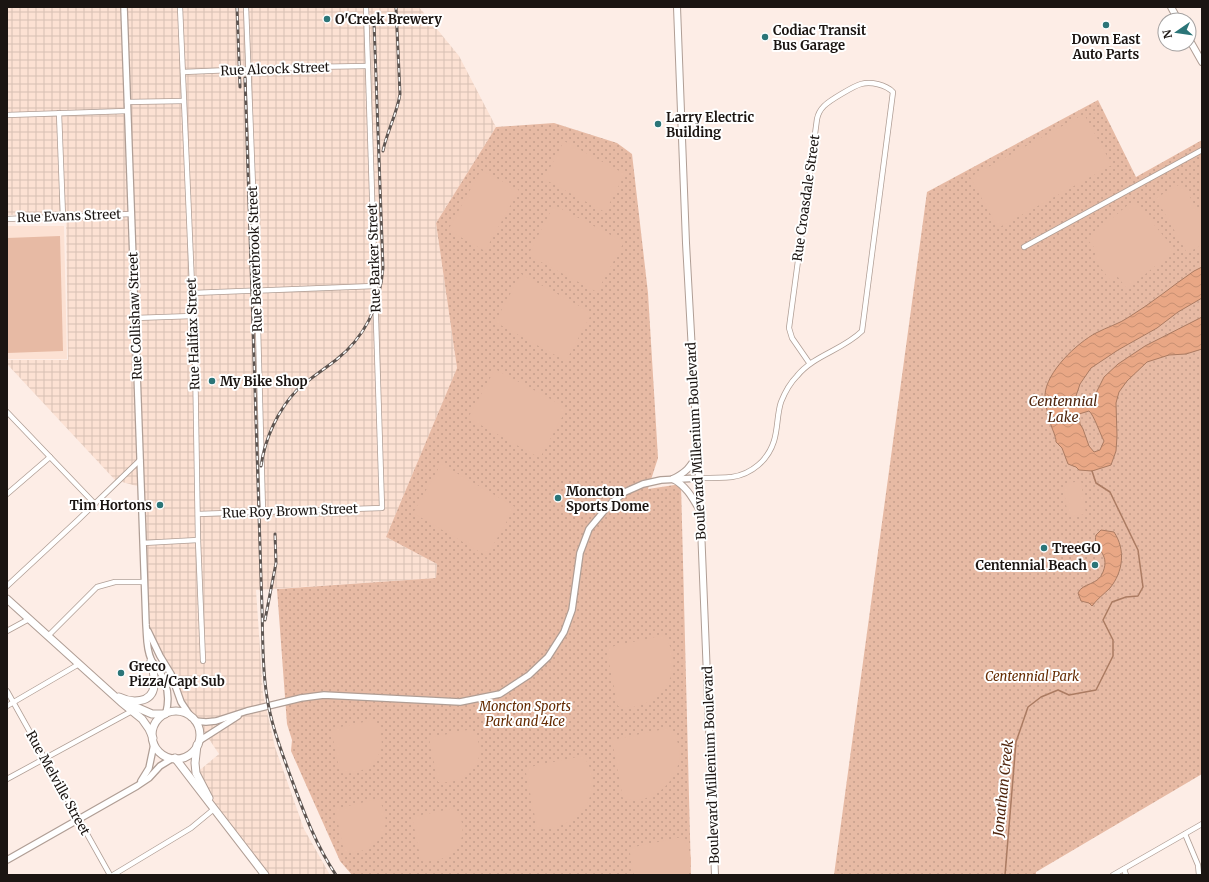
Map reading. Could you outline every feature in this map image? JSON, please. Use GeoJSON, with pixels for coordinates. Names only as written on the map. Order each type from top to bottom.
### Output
{"type":"FeatureCollection","features":[{"type":"Feature","properties":{"kind":"main road","name":"Boulevard Millenium Boulevard"},"geometry":{"type":"LineString","coordinates":[[677,7],[686,235],[698,454],[715,875]]}},
{"type":"Feature","properties":{"kind":"main road"},"geometry":{"type":"LineString","coordinates":[[1196,52],[1202,62]]}},
{"type":"Feature","properties":{"kind":"main road"},"geometry":{"type":"LineString","coordinates":[[698,454],[691,467],[673,479],[685,488],[700,510]]}},
{"type":"Feature","properties":{"kind":"main road"},"geometry":{"type":"LineString","coordinates":[[7,599],[146,724],[150,729],[153,741],[162,754],[174,758],[186,756],[194,750],[198,743]]}},
{"type":"Feature","properties":{"kind":"main road"},"geometry":{"type":"LineString","coordinates":[[117,696],[127,700],[138,701],[146,699],[152,693],[155,684],[151,661]]}},
{"type":"Feature","properties":{"kind":"main road"},"geometry":{"type":"LineString","coordinates":[[107,689],[137,708],[152,714],[165,714],[176,711],[187,714],[193,719],[199,731],[195,763],[196,773],[214,809]]}},
{"type":"Feature","properties":{"kind":"main road"},"geometry":{"type":"LineString","coordinates":[[153,741],[154,726],[165,714]]}},
{"type":"Feature","properties":{"kind":"main road"},"geometry":{"type":"LineString","coordinates":[[174,758],[265,875]]}},
{"type":"Feature","properties":{"kind":"street","name":"Rue Collishaw Street"},"geometry":{"type":"LineString","coordinates":[[124,7],[146,625],[151,661],[158,669],[168,690],[169,697],[165,714]]}},
{"type":"Feature","properties":{"kind":"street","name":"Rue Halifax Street"},"geometry":{"type":"LineString","coordinates":[[180,7],[193,316],[198,540],[204,661]]}},
{"type":"Feature","properties":{"kind":"street","name":"Rue Beaverbrook Street"},"geometry":{"type":"LineString","coordinates":[[246,7],[257,290],[263,512]]}},
{"type":"Feature","properties":{"kind":"street","name":"Rue Barker Street"},"geometry":{"type":"LineString","coordinates":[[366,7],[382,508]]}},
{"type":"Feature","properties":{"kind":"street","name":"Rue Alcock Street"},"geometry":{"type":"LineString","coordinates":[[183,72],[367,66]]}},
{"type":"Feature","properties":{"kind":"street","name":"Rue Croasdale Street"},"geometry":{"type":"LineString","coordinates":[[869,83],[888,87],[893,92],[862,331],[854,339],[810,364],[792,338],[789,328],[816,119],[819,112],[830,101],[860,84],[869,83]]}},
{"type":"Feature","properties":{"kind":"street"},"geometry":{"type":"LineString","coordinates":[[127,102],[184,101]]}},
{"type":"Feature","properties":{"kind":"street"},"geometry":{"type":"LineString","coordinates":[[7,116],[127,111]]}},
{"type":"Feature","properties":{"kind":"street"},"geometry":{"type":"LineString","coordinates":[[59,113],[63,217]]}},
{"type":"Feature","properties":{"kind":"street"},"geometry":{"type":"LineString","coordinates":[[1024,247],[1202,150]]}},
{"type":"Feature","properties":{"kind":"street","name":"Rue Evans Street"},"geometry":{"type":"LineString","coordinates":[[7,219],[131,214]]}},
{"type":"Feature","properties":{"kind":"street"},"geometry":{"type":"LineString","coordinates":[[192,293],[375,286]]}},
{"type":"Feature","properties":{"kind":"street"},"geometry":{"type":"LineString","coordinates":[[135,318],[193,316]]}},
{"type":"Feature","properties":{"kind":"street"},"geometry":{"type":"LineString","coordinates":[[193,719],[206,722],[216,721],[247,711],[301,698],[324,695],[460,702],[500,694],[529,675],[548,657],[564,632],[572,610],[576,591],[580,553],[590,529],[609,505],[625,492],[643,484],[673,479],[733,477],[754,469],[763,461],[770,451],[774,440],[778,414],[786,391],[797,375],[810,364]]}},
{"type":"Feature","properties":{"kind":"street"},"geometry":{"type":"LineString","coordinates":[[7,412],[95,504]]}},
{"type":"Feature","properties":{"kind":"street"},"geometry":{"type":"LineString","coordinates":[[7,494],[50,457]]}},
{"type":"Feature","properties":{"kind":"street"},"geometry":{"type":"LineString","coordinates":[[7,586],[140,460]]}},
{"type":"Feature","properties":{"kind":"street","name":"Rue Roy Brown Street"},"geometry":{"type":"LineString","coordinates":[[198,514],[382,508]]}},
{"type":"Feature","properties":{"kind":"street"},"geometry":{"type":"LineString","coordinates":[[143,543],[198,540]]}},
{"type":"Feature","properties":{"kind":"street"},"geometry":{"type":"LineString","coordinates":[[48,636],[97,587],[115,582],[144,582]]}},
{"type":"Feature","properties":{"kind":"street"},"geometry":{"type":"LineString","coordinates":[[7,631],[29,619]]}},
{"type":"Feature","properties":{"kind":"street","name":"Rue Collishaw Street"},"geometry":{"type":"LineString","coordinates":[[146,625],[156,650],[171,674],[181,702],[193,719]]}},
{"type":"Feature","properties":{"kind":"street"},"geometry":{"type":"LineString","coordinates":[[7,706],[79,664]]}},
{"type":"Feature","properties":{"kind":"street","name":"Rue Melville Street"},"geometry":{"type":"LineString","coordinates":[[7,691],[110,875]]}},
{"type":"Feature","properties":{"kind":"street"},"geometry":{"type":"LineString","coordinates":[[7,779],[132,711]]}},
{"type":"Feature","properties":{"kind":"street"},"geometry":{"type":"LineString","coordinates":[[198,743],[247,711]]}},
{"type":"Feature","properties":{"kind":"street"},"geometry":{"type":"LineString","coordinates":[[137,786],[149,768],[153,741]]}},
{"type":"Feature","properties":{"kind":"street"},"geometry":{"type":"LineString","coordinates":[[7,860],[137,786],[149,778],[161,765],[174,758]]}},
{"type":"Feature","properties":{"kind":"street"},"geometry":{"type":"LineString","coordinates":[[113,875],[191,828],[214,809]]}},
{"type":"Feature","properties":{"kind":"street"},"geometry":{"type":"LineString","coordinates":[[1113,875],[1202,824]]}},
{"type":"Feature","properties":{"kind":"street"},"geometry":{"type":"LineString","coordinates":[[1185,834],[1198,865],[1199,875]]}},
{"type":"Feature","properties":{"kind":"street"},"geometry":{"type":"LineString","coordinates":[[1124,869],[1126,875]]}},
{"type":"Feature","properties":{"kind":"shaded area"},"geometry":{"type":"Polygon","coordinates":[[[7,7],[419,7],[459,56],[496,127],[436,223],[457,368],[386,537],[437,564],[436,578],[256,590],[263,694],[275,747],[304,829],[330,875],[263,875],[189,779],[219,754],[184,702],[160,660],[150,627],[144,488],[115,480],[7,364],[7,360],[68,360],[66,213],[7,215],[7,7]]]}},
{"type":"Feature","properties":{"kind":"shaded area"},"geometry":{"type":"Polygon","coordinates":[[[7,226],[64,226],[67,359],[7,359],[7,226]]]}},
{"type":"Feature","properties":{"kind":"green space","name":"Centennial Park"},"geometry":{"type":"Polygon","coordinates":[[[1098,100],[1136,177],[1202,140],[1202,774],[1036,872],[1036,875],[834,875],[927,192],[1098,100]]]}},
{"type":"Feature","properties":{"kind":"green space"},"geometry":{"type":"Polygon","coordinates":[[[1084,114],[1112,165],[998,228],[970,177],[1084,114]]]}},
{"type":"Feature","properties":{"kind":"green space","name":"Moncton Sports Park and 4Ice"},"geometry":{"type":"Polygon","coordinates":[[[554,123],[617,143],[632,154],[648,293],[658,458],[648,489],[681,484],[691,875],[352,875],[340,861],[291,751],[292,740],[287,724],[277,589],[436,578],[437,564],[386,537],[457,368],[436,223],[496,127],[554,123]]]}},
{"type":"Feature","properties":{"kind":"green space"},"geometry":{"type":"Polygon","coordinates":[[[564,141],[625,174],[605,212],[544,179],[564,141]]]}},
{"type":"Feature","properties":{"kind":"green space"},"geometry":{"type":"Polygon","coordinates":[[[481,170],[519,190],[485,251],[448,230],[481,170]]]}},
{"type":"Feature","properties":{"kind":"green space"},"geometry":{"type":"Polygon","coordinates":[[[1182,183],[1202,218],[1202,245],[1187,253],[1156,198],[1182,183]]]}},
{"type":"Feature","properties":{"kind":"green space"},"geometry":{"type":"Polygon","coordinates":[[[1134,200],[1175,250],[1127,289],[1117,276],[1111,281],[1092,257],[1098,252],[1087,239],[1134,200]]]}},
{"type":"Feature","properties":{"kind":"green space"},"geometry":{"type":"Polygon","coordinates":[[[554,205],[624,242],[597,292],[528,255],[554,205]]]}},
{"type":"Feature","properties":{"kind":"green space"},"geometry":{"type":"Polygon","coordinates":[[[60,236],[63,351],[7,353],[7,238],[60,236]]]}},
{"type":"Feature","properties":{"kind":"green space"},"geometry":{"type":"Polygon","coordinates":[[[521,274],[592,313],[566,361],[495,322],[521,274]]]}},
{"type":"Feature","properties":{"kind":"green space"},"geometry":{"type":"Polygon","coordinates":[[[495,369],[567,408],[540,458],[468,418],[495,369]]]}},
{"type":"Feature","properties":{"kind":"green space"},"geometry":{"type":"Polygon","coordinates":[[[441,464],[515,507],[487,556],[413,513],[441,464]]]}},
{"type":"Feature","properties":{"kind":"green space"},"geometry":{"type":"Polygon","coordinates":[[[1081,481],[1086,514],[1068,517],[1063,484],[1081,481]]]}},
{"type":"Feature","properties":{"kind":"green space"},"geometry":{"type":"Polygon","coordinates":[[[664,635],[670,645],[673,656],[671,677],[666,686],[652,700],[643,704],[631,707],[618,706],[606,648],[664,635]]]}},
{"type":"Feature","properties":{"kind":"green space"},"geometry":{"type":"Polygon","coordinates":[[[374,720],[380,730],[382,741],[376,758],[370,765],[362,770],[351,773],[340,773],[331,729],[374,720]]]}},
{"type":"Feature","properties":{"kind":"green space"},"geometry":{"type":"Polygon","coordinates":[[[669,728],[675,735],[679,748],[677,769],[672,778],[666,786],[649,797],[637,800],[623,799],[612,740],[669,728]]]}},
{"type":"Feature","properties":{"kind":"green space"},"geometry":{"type":"Polygon","coordinates":[[[472,729],[478,739],[480,750],[474,768],[460,779],[449,782],[438,782],[429,738],[472,729]]]}},
{"type":"Feature","properties":{"kind":"green space"},"geometry":{"type":"Polygon","coordinates":[[[582,756],[588,763],[592,777],[590,797],[586,806],[579,814],[562,825],[550,828],[537,827],[525,768],[582,756]]]}},
{"type":"Feature","properties":{"kind":"green space"},"geometry":{"type":"Polygon","coordinates":[[[378,799],[384,809],[386,820],[380,838],[366,849],[355,852],[344,852],[335,809],[378,799]]]}},
{"type":"Feature","properties":{"kind":"green space"},"geometry":{"type":"Polygon","coordinates":[[[455,808],[461,818],[463,829],[458,846],[443,858],[432,861],[421,861],[412,817],[455,808]]]}},
{"type":"Feature","properties":{"kind":"green space"},"geometry":{"type":"Polygon","coordinates":[[[682,837],[689,850],[691,860],[688,875],[634,875],[629,848],[682,837]]]}},
{"type":"Feature","properties":{"kind":"water","name":"Centennial Lake"},"geometry":{"type":"Polygon","coordinates":[[[1202,267],[1202,298],[1178,312],[1157,328],[1118,350],[1091,368],[1080,384],[1076,396],[1078,402],[1090,402],[1095,399],[1104,377],[1118,364],[1145,346],[1202,317],[1202,349],[1186,354],[1169,355],[1147,362],[1127,381],[1119,392],[1116,403],[1116,451],[1111,465],[1092,471],[1079,470],[1068,464],[1062,448],[1056,442],[1045,399],[1047,386],[1051,377],[1064,359],[1088,338],[1117,324],[1146,306],[1194,271],[1202,267]],[[1089,411],[1079,414],[1080,424],[1089,446],[1094,452],[1100,450],[1104,441],[1089,411]]]}},
{"type":"Feature","properties":{"kind":"water"},"geometry":{"type":"Polygon","coordinates":[[[1101,530],[1114,532],[1120,546],[1121,561],[1118,575],[1114,582],[1092,606],[1089,603],[1081,601],[1078,593],[1083,587],[1098,580],[1103,572],[1105,560],[1095,540],[1096,535],[1101,530]]]}},
{"type":"Feature","properties":{"kind":"waterway","name":"Jonathan Creek"},"geometry":{"type":"LineString","coordinates":[[1005,875],[1016,742],[1028,707],[1041,697],[1058,690],[1069,695],[1096,690],[1113,656],[1113,640],[1103,620],[1112,602],[1126,597],[1138,596],[1143,587],[1138,550],[1110,492],[1096,483],[1092,471]]}},
{"type":"Feature","properties":{"kind":"railway"},"geometry":{"type":"LineString","coordinates":[[237,7],[240,87]]}},
{"type":"Feature","properties":{"kind":"railway"},"geometry":{"type":"LineString","coordinates":[[383,151],[397,109],[400,94],[396,7]]}},
{"type":"Feature","properties":{"kind":"railway"},"geometry":{"type":"LineString","coordinates":[[261,466],[269,435],[284,406],[297,390],[336,360],[355,341],[363,331],[378,295],[383,268],[374,22]]}},
{"type":"Feature","properties":{"kind":"railway"},"geometry":{"type":"LineString","coordinates":[[245,78],[265,686],[274,727],[295,788],[316,839],[336,875]]}},
{"type":"Feature","properties":{"kind":"railway"},"geometry":{"type":"LineString","coordinates":[[265,620],[276,563],[275,534]]}},
{"type":"Feature","properties":{"kind":"place","name":"O'Creek Brewery"},"geometry":{"type":"Point","coordinates":[327,19]}},
{"type":"Feature","properties":{"kind":"place","name":"Down East Auto Parts"},"geometry":{"type":"Point","coordinates":[1106,25]}},
{"type":"Feature","properties":{"kind":"place","name":"Codiac Transit Bus Garage"},"geometry":{"type":"Point","coordinates":[765,37]}},
{"type":"Feature","properties":{"kind":"place","name":"Larry Electric Building"},"geometry":{"type":"Point","coordinates":[658,124]}},
{"type":"Feature","properties":{"kind":"place","name":"My Bike Shop"},"geometry":{"type":"Point","coordinates":[212,381]}},
{"type":"Feature","properties":{"kind":"place","name":"Moncton Sports Dome"},"geometry":{"type":"Point","coordinates":[558,498]}},
{"type":"Feature","properties":{"kind":"place","name":"Tim Hortons"},"geometry":{"type":"Point","coordinates":[160,505]}},
{"type":"Feature","properties":{"kind":"place","name":"TreeGO"},"geometry":{"type":"Point","coordinates":[1044,548]}},
{"type":"Feature","properties":{"kind":"place","name":"Centennial Beach"},"geometry":{"type":"Point","coordinates":[1095,565]}},
{"type":"Feature","properties":{"kind":"place","name":"Greco Pizza/Capt Sub"},"geometry":{"type":"Point","coordinates":[121,673]}}]}
